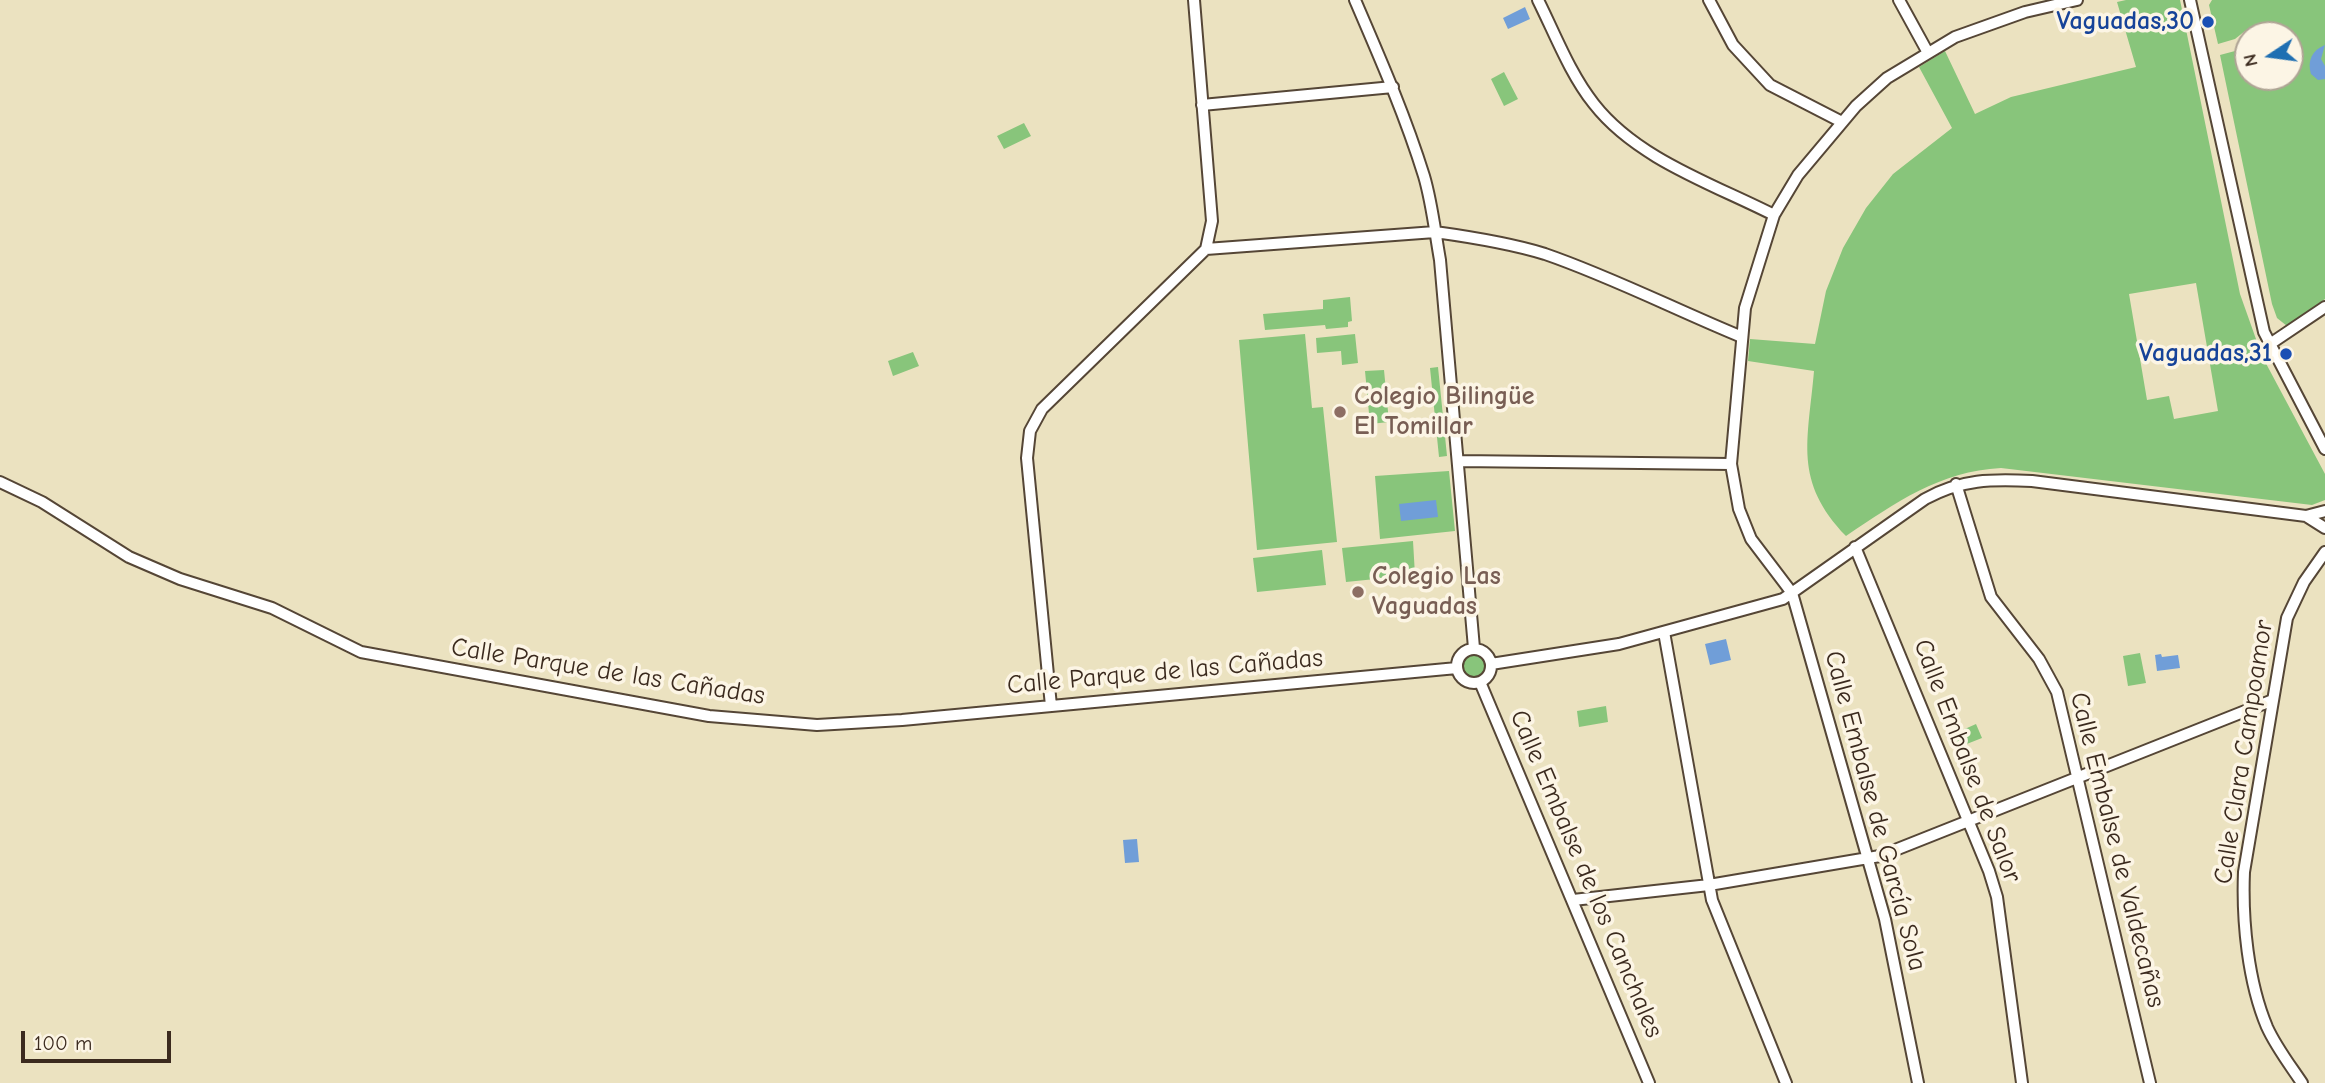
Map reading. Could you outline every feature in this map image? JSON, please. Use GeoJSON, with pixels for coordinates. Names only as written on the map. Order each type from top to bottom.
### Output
{"type":"FeatureCollection","features":[{"type":"Feature","properties":{"kind":"street"},"geometry":{"type":"LineString","coordinates":[[1051,706],[1027,458],[1030,431],[1050,400],[1206,249],[1212,221],[1194,0]]}},
{"type":"Feature","properties":{"kind":"street"},"geometry":{"type":"LineString","coordinates":[[1355,0],[1393,88],[1424,177],[1435,232],[1474,648]]}},
{"type":"Feature","properties":{"kind":"street"},"geometry":{"type":"LineString","coordinates":[[1538,0],[1581,86],[1618,131],[1660,157],[1774,215]]}},
{"type":"Feature","properties":{"kind":"street"},"geometry":{"type":"LineString","coordinates":[[1709,0],[1733,45],[1760,76],[1770,85],[1840,121]]}},
{"type":"Feature","properties":{"kind":"street"},"geometry":{"type":"LineString","coordinates":[[1899,0],[1927,51]]}},
{"type":"Feature","properties":{"kind":"street"},"geometry":{"type":"LineString","coordinates":[[1792,593],[1751,539],[1739,509],[1731,464],[1745,308],[1774,215],[1798,175],[1840,121],[1887,78],[1927,51],[1989,23],[2048,3],[2077,0]]}},
{"type":"Feature","properties":{"kind":"street"},"geometry":{"type":"LineString","coordinates":[[2190,0],[2256,307],[2270,344],[2325,449]]}},
{"type":"Feature","properties":{"kind":"street"},"geometry":{"type":"LineString","coordinates":[[1202,105],[1393,88]]}},
{"type":"Feature","properties":{"kind":"street"},"geometry":{"type":"LineString","coordinates":[[1206,249],[1435,232],[1542,253],[1588,270],[1742,337]]}},
{"type":"Feature","properties":{"kind":"street"},"geometry":{"type":"LineString","coordinates":[[2270,344],[2325,307]]}},
{"type":"Feature","properties":{"kind":"street"},"geometry":{"type":"LineString","coordinates":[[1458,461],[1731,464]]}},
{"type":"Feature","properties":{"kind":"street"},"geometry":{"type":"LineString","coordinates":[[1491,664],[1607,646],[1752,608],[1792,593],[1925,499],[1956,484],[1990,479],[2032,481],[2306,516],[2325,511]]}},
{"type":"Feature","properties":{"kind":"street","name":"Calle Parque de las Cañadas"},"geometry":{"type":"LineString","coordinates":[[0,482],[42,502],[129,557],[180,579],[272,608],[361,652],[709,716],[804,724],[902,720],[1457,668]]}},
{"type":"Feature","properties":{"kind":"street","name":"Calle Embalse de Valdecañas"},"geometry":{"type":"LineString","coordinates":[[1956,484],[1992,597],[2039,659],[2057,692],[2150,1083]]}},
{"type":"Feature","properties":{"kind":"street"},"geometry":{"type":"LineString","coordinates":[[2306,516],[2325,528]]}},
{"type":"Feature","properties":{"kind":"street","name":"Calle Embalse de Salor"},"geometry":{"type":"LineString","coordinates":[[1855,547],[1969,820],[1997,897],[2022,1083]]}},
{"type":"Feature","properties":{"kind":"street","name":"Calle Clara Campoamor"},"geometry":{"type":"LineString","coordinates":[[2302,1083],[2267,1026],[2244,925],[2244,872],[2287,618],[2304,582],[2325,552]]}},
{"type":"Feature","properties":{"kind":"street","name":"Calle Embalse de García Sola"},"geometry":{"type":"LineString","coordinates":[[1792,593],[1885,919],[1918,1083]]}},
{"type":"Feature","properties":{"kind":"street"},"geometry":{"type":"LineString","coordinates":[[1664,632],[1709,884],[1726,939],[1786,1083]]}},
{"type":"Feature","properties":{"kind":"street"},"geometry":{"type":"LineString","coordinates":[[1474,648],[1483,651],[1491,664],[1489,675],[1480,682],[1465,681],[1457,668],[1463,652],[1474,648]]}},
{"type":"Feature","properties":{"kind":"street","name":"Calle Embalse de los Canchales"},"geometry":{"type":"LineString","coordinates":[[1480,682],[1649,1083]]}},
{"type":"Feature","properties":{"kind":"street"},"geometry":{"type":"LineString","coordinates":[[1573,900],[1709,884],[1868,859],[2273,700]]}},
{"type":"Feature","properties":{"kind":"green space"},"geometry":{"type":"Polygon","coordinates":[[[2180,0],[2240,294],[2262,356],[2325,474],[2325,500],[2312,505],[2001,468],[1979,470],[1938,482],[1900,501],[1846,536],[1829,516],[1811,478],[1808,439],[1814,371],[1748,361],[1750,339],[1815,344],[1826,291],[1843,248],[1866,208],[1893,174],[1952,128],[1919,67],[1945,51],[1975,114],[2011,97],[2136,67],[2117,2],[2180,0]],[[2196,283],[2129,294],[2147,400],[2169,396],[2174,419],[2218,411],[2196,283]]]}},
{"type":"Feature","properties":{"kind":"green space"},"geometry":{"type":"Polygon","coordinates":[[[2212,0],[2325,0],[2325,299],[2287,326],[2277,318],[2272,304],[2220,55],[2234,51],[2234,91],[2304,91],[2304,21],[2234,21],[2234,39],[2218,44],[2209,5],[2212,0]]]}},
{"type":"Feature","properties":{"kind":"green space"},"geometry":{"type":"Polygon","coordinates":[[[1504,72],[1518,99],[1504,106],[1491,79],[1504,72]]]}},
{"type":"Feature","properties":{"kind":"green space"},"geometry":{"type":"Polygon","coordinates":[[[1024,123],[1031,136],[1004,149],[997,136],[1024,123]]]}},
{"type":"Feature","properties":{"kind":"green space"},"geometry":{"type":"Polygon","coordinates":[[[1350,297],[1352,321],[1348,322],[1348,327],[1326,329],[1325,325],[1265,330],[1263,314],[1323,309],[1323,300],[1350,297]]]}},
{"type":"Feature","properties":{"kind":"green space"},"geometry":{"type":"Polygon","coordinates":[[[1305,334],[1312,408],[1323,407],[1337,542],[1257,550],[1239,340],[1305,334]]]}},
{"type":"Feature","properties":{"kind":"green space"},"geometry":{"type":"Polygon","coordinates":[[[1355,334],[1358,363],[1342,365],[1341,351],[1317,353],[1316,338],[1355,334]]]}},
{"type":"Feature","properties":{"kind":"green space"},"geometry":{"type":"Polygon","coordinates":[[[913,352],[919,366],[893,376],[888,361],[913,352]]]}},
{"type":"Feature","properties":{"kind":"green space"},"geometry":{"type":"Polygon","coordinates":[[[1438,367],[1447,456],[1439,457],[1430,368],[1438,367]]]}},
{"type":"Feature","properties":{"kind":"green space"},"geometry":{"type":"Polygon","coordinates":[[[1384,370],[1389,422],[1370,424],[1365,371],[1384,370]]]}},
{"type":"Feature","properties":{"kind":"green space"},"geometry":{"type":"Polygon","coordinates":[[[1449,471],[1455,531],[1380,539],[1375,476],[1449,471]]]}},
{"type":"Feature","properties":{"kind":"green space"},"geometry":{"type":"Polygon","coordinates":[[[1413,541],[1415,575],[1346,582],[1342,548],[1413,541]]]}},
{"type":"Feature","properties":{"kind":"green space"},"geometry":{"type":"Polygon","coordinates":[[[1322,550],[1326,585],[1257,592],[1253,558],[1322,550]]]}},
{"type":"Feature","properties":{"kind":"green space"},"geometry":{"type":"Polygon","coordinates":[[[1474,653],[1483,657],[1487,666],[1483,675],[1474,679],[1465,675],[1461,666],[1465,657],[1474,653]]]}},
{"type":"Feature","properties":{"kind":"green space"},"geometry":{"type":"Polygon","coordinates":[[[2140,653],[2146,683],[2128,686],[2123,656],[2140,653]]]}},
{"type":"Feature","properties":{"kind":"green space"},"geometry":{"type":"Polygon","coordinates":[[[1606,706],[1608,722],[1579,727],[1577,711],[1606,706]]]}},
{"type":"Feature","properties":{"kind":"green space"},"geometry":{"type":"Polygon","coordinates":[[[1976,724],[1982,738],[1954,749],[1949,736],[1976,724]]]}},
{"type":"Feature","properties":{"kind":"water"},"geometry":{"type":"Polygon","coordinates":[[[1525,7],[1530,19],[1508,29],[1503,18],[1525,7]]]}},
{"type":"Feature","properties":{"kind":"water"},"geometry":{"type":"Polygon","coordinates":[[[2325,45],[2321,59],[2325,66],[2325,79],[2318,80],[2311,74],[2310,60],[2317,50],[2325,45]]]}},
{"type":"Feature","properties":{"kind":"water"},"geometry":{"type":"Polygon","coordinates":[[[1436,500],[1438,517],[1401,521],[1399,504],[1436,500]]]}},
{"type":"Feature","properties":{"kind":"water"},"geometry":{"type":"Polygon","coordinates":[[[1726,639],[1731,660],[1710,665],[1705,644],[1726,639]]]}},
{"type":"Feature","properties":{"kind":"water"},"geometry":{"type":"Polygon","coordinates":[[[2161,654],[2162,657],[2178,655],[2180,668],[2157,671],[2155,655],[2161,654]]]}},
{"type":"Feature","properties":{"kind":"water"},"geometry":{"type":"Polygon","coordinates":[[[1137,839],[1139,862],[1125,863],[1123,840],[1137,839]]]}},
{"type":"Feature","properties":{"kind":"place","name":"Vaguadas,30"},"geometry":{"type":"Point","coordinates":[2208,22]}},
{"type":"Feature","properties":{"kind":"place","name":"Vaguadas,31"},"geometry":{"type":"Point","coordinates":[2286,354]}},
{"type":"Feature","properties":{"kind":"place","name":"Colegio Bilingüe El Tomillar"},"geometry":{"type":"Point","coordinates":[1340,412]}},
{"type":"Feature","properties":{"kind":"place","name":"Colegio Las Vaguadas"},"geometry":{"type":"Point","coordinates":[1358,592]}}]}
